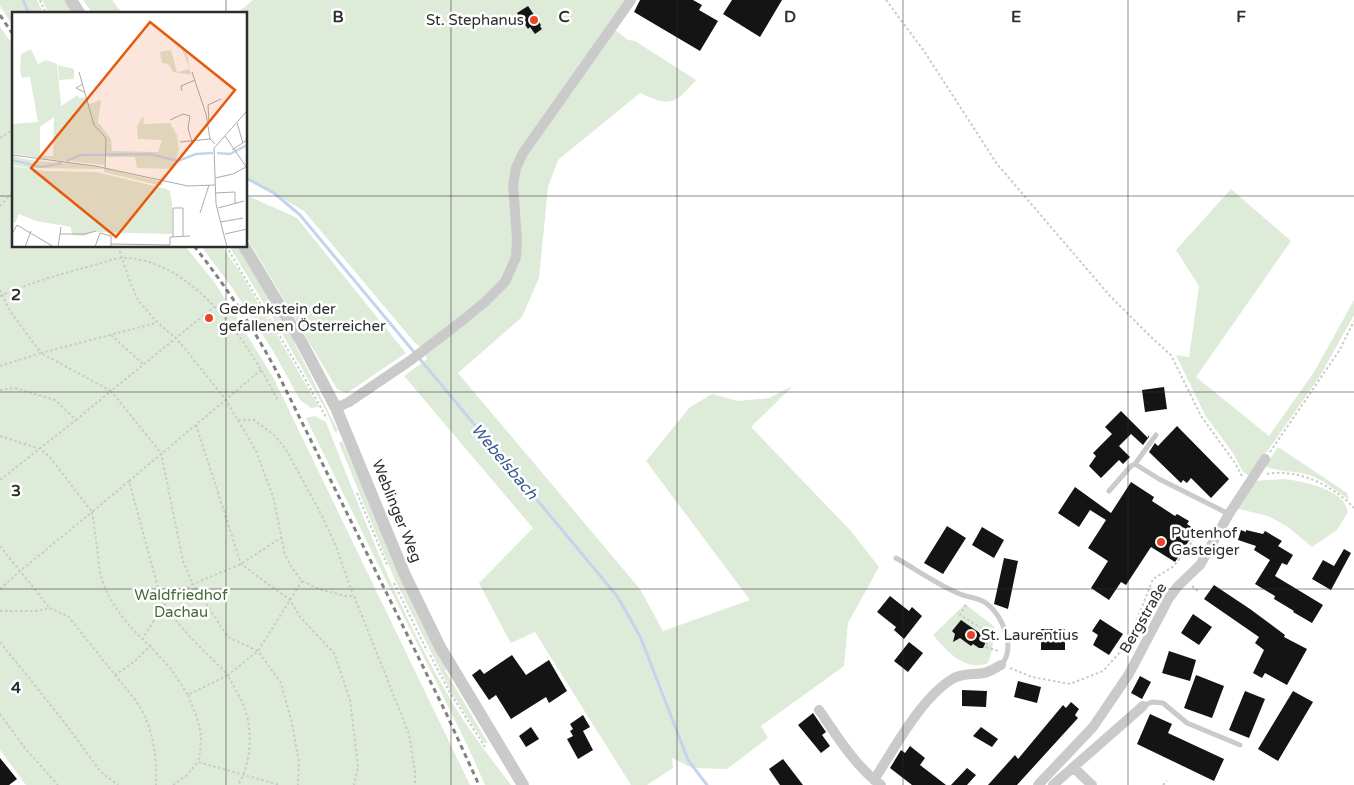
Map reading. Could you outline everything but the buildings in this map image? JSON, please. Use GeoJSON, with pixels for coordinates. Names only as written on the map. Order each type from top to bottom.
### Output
{"type":"FeatureCollection","features":[{"type":"Feature","properties":{"kind":"street"},"geometry":{"type":"LineString","coordinates":[[71,0],[79,12]]}},
{"type":"Feature","properties":{"kind":"street"},"geometry":{"type":"LineString","coordinates":[[336,408],[349,402],[422,352],[486,301],[505,282],[516,258],[517,239],[513,185],[516,168],[523,153],[631,0]]}},
{"type":"Feature","properties":{"kind":"street","name":"Weblinger Weg"},"geometry":{"type":"LineString","coordinates":[[245,248],[302,343],[336,408],[404,573],[440,647],[523,785]]}},
{"type":"Feature","properties":{"kind":"street","name":"Bergstraße"},"geometry":{"type":"LineString","coordinates":[[1038,785],[1093,727],[1129,674],[1169,598],[1178,586],[1200,565],[1213,540],[1265,459]]}},
{"type":"Feature","properties":{"kind":"street"},"geometry":{"type":"LineString","coordinates":[[819,710],[850,754],[877,782],[903,735],[932,696],[942,686],[964,674],[985,673],[1001,665]]}},
{"type":"Feature","properties":{"kind":"street"},"geometry":{"type":"LineString","coordinates":[[1053,785],[1143,706]]}},
{"type":"Feature","properties":{"kind":"street"},"geometry":{"type":"LineString","coordinates":[[1074,768],[1092,785]]}},
{"type":"Feature","properties":{"kind":"lane"},"geometry":{"type":"LineString","coordinates":[[1109,491],[1135,464],[1156,435]]}},
{"type":"Feature","properties":{"kind":"lane"},"geometry":{"type":"LineString","coordinates":[[1135,464],[1166,483],[1229,514]]}},
{"type":"Feature","properties":{"kind":"lane"},"geometry":{"type":"LineString","coordinates":[[896,558],[961,595],[978,599],[992,608],[1002,625],[1007,641],[1007,656],[1001,665]]}},
{"type":"Feature","properties":{"kind":"lane"},"geometry":{"type":"LineString","coordinates":[[1143,706],[1152,702],[1163,703],[1187,723],[1240,745]]}},
{"type":"Feature","properties":{"kind":"path"},"geometry":{"type":"LineString","coordinates":[[40,0],[45,12]]}},
{"type":"Feature","properties":{"kind":"path"},"geometry":{"type":"LineString","coordinates":[[886,0],[924,51],[997,164],[1110,296],[1171,355],[1201,416],[1235,463],[1242,476],[1251,479],[1276,473],[1294,474],[1316,481],[1333,491],[1354,508]]}},
{"type":"Feature","properties":{"kind":"path"},"geometry":{"type":"LineString","coordinates":[[0,138],[12,130]]}},
{"type":"Feature","properties":{"kind":"path"},"geometry":{"type":"LineString","coordinates":[[0,206],[12,193]]}},
{"type":"Feature","properties":{"kind":"path"},"geometry":{"type":"LineString","coordinates":[[119,248],[138,300],[157,322],[177,339],[226,400],[256,450],[273,496],[285,555],[292,568],[302,581],[319,589],[345,596],[354,596]]}},
{"type":"Feature","properties":{"kind":"path"},"geometry":{"type":"LineString","coordinates":[[227,248],[322,411]]}},
{"type":"Feature","properties":{"kind":"path"},"geometry":{"type":"LineString","coordinates":[[1,295],[64,274],[122,258],[167,268],[191,285],[235,330],[261,370],[278,401]]}},
{"type":"Feature","properties":{"kind":"path"},"geometry":{"type":"LineString","coordinates":[[0,290],[10,312],[41,353],[111,392],[162,453],[183,561],[193,584],[228,637],[258,651],[281,684],[292,723],[299,763],[298,785]]}},
{"type":"Feature","properties":{"kind":"path"},"geometry":{"type":"LineString","coordinates":[[0,480],[177,339],[214,307]]}},
{"type":"Feature","properties":{"kind":"path"},"geometry":{"type":"LineString","coordinates":[[0,366],[157,322]]}},
{"type":"Feature","properties":{"kind":"path"},"geometry":{"type":"LineString","coordinates":[[1265,459],[1334,359],[1354,323]]}},
{"type":"Feature","properties":{"kind":"path"},"geometry":{"type":"LineString","coordinates":[[111,335],[144,365]]}},
{"type":"Feature","properties":{"kind":"path"},"geometry":{"type":"LineString","coordinates":[[0,589],[261,370]]}},
{"type":"Feature","properties":{"kind":"path"},"geometry":{"type":"LineString","coordinates":[[0,390],[15,388],[56,400],[76,420]]}},
{"type":"Feature","properties":{"kind":"path"},"geometry":{"type":"LineString","coordinates":[[238,420],[254,420],[273,434],[286,448],[319,510],[336,546],[408,734],[415,772],[415,785]]}},
{"type":"Feature","properties":{"kind":"path"},"geometry":{"type":"LineString","coordinates":[[196,425],[241,564],[290,600],[300,617],[334,653],[350,700],[358,767],[354,785]]}},
{"type":"Feature","properties":{"kind":"path"},"geometry":{"type":"LineString","coordinates":[[0,436],[40,449],[50,456],[92,512],[99,567],[107,592],[122,618],[171,669],[188,695],[199,721],[202,745],[198,762],[186,776],[173,785]]}},
{"type":"Feature","properties":{"kind":"path"},"geometry":{"type":"LineString","coordinates":[[129,480],[164,604],[190,637],[228,675],[245,709],[250,743],[244,775],[240,784]]}},
{"type":"Feature","properties":{"kind":"path"},"geometry":{"type":"LineString","coordinates":[[143,638],[164,604],[193,584],[241,564],[282,537]]}},
{"type":"Feature","properties":{"kind":"path"},"geometry":{"type":"LineString","coordinates":[[1001,665],[1032,677],[1070,684],[1103,671],[1121,651],[1143,607],[1153,579],[1174,566],[1194,539],[1202,537],[1213,540]]}},
{"type":"Feature","properties":{"kind":"path"},"geometry":{"type":"LineString","coordinates":[[0,546],[49,608],[68,616],[142,710],[153,740],[156,785]]}},
{"type":"Feature","properties":{"kind":"path"},"geometry":{"type":"LineString","coordinates":[[188,695],[228,675],[258,651],[302,581]]}},
{"type":"Feature","properties":{"kind":"path"},"geometry":{"type":"LineString","coordinates":[[966,604],[960,615],[989,634],[986,647],[992,649]]}},
{"type":"Feature","properties":{"kind":"path"},"geometry":{"type":"LineString","coordinates":[[1136,641],[1143,607]]}},
{"type":"Feature","properties":{"kind":"path"},"geometry":{"type":"LineString","coordinates":[[0,611],[36,611],[49,608]]}},
{"type":"Feature","properties":{"kind":"path"},"geometry":{"type":"LineString","coordinates":[[0,642],[101,772],[118,785]]}},
{"type":"Feature","properties":{"kind":"path"},"geometry":{"type":"LineString","coordinates":[[115,675],[134,662],[150,646]]}},
{"type":"Feature","properties":{"kind":"path"},"geometry":{"type":"LineString","coordinates":[[0,714],[24,747],[58,785]]}},
{"type":"Feature","properties":{"kind":"path"},"geometry":{"type":"LineString","coordinates":[[198,762],[280,785]]}},
{"type":"Feature","properties":{"kind":"path"},"geometry":{"type":"LineString","coordinates":[[1163,785],[1166,781]]}},
{"type":"Feature","properties":{"kind":"green space"},"geometry":{"type":"Polygon","coordinates":[[[0,0],[37,0],[43,12],[12,12],[12,25],[0,6],[0,0]]]}},
{"type":"Feature","properties":{"kind":"green space"},"geometry":{"type":"Polygon","coordinates":[[[42,0],[66,0],[74,12],[48,12],[42,0]]]}},
{"type":"Feature","properties":{"kind":"green space"},"geometry":{"type":"Polygon","coordinates":[[[83,0],[112,0],[121,12],[92,12],[83,0]]]}},
{"type":"Feature","properties":{"kind":"green space"},"geometry":{"type":"Polygon","coordinates":[[[253,0],[634,0],[614,29],[628,40],[635,41],[696,80],[682,95],[671,101],[665,102],[640,93],[558,160],[548,187],[539,278],[522,317],[458,373],[640,589],[663,631],[750,600],[646,461],[690,407],[712,394],[738,401],[769,398],[793,386],[751,427],[850,530],[879,567],[848,623],[844,666],[761,726],[768,738],[727,769],[692,768],[672,758],[673,768],[647,785],[631,785],[535,632],[511,643],[509,640],[479,583],[533,528],[404,376],[427,359],[422,348],[415,343],[304,211],[248,178],[248,12],[238,12],[253,0]]]}},
{"type":"Feature","properties":{"kind":"green space","name":"Waldfriedhof Dachau"},"geometry":{"type":"Polygon","coordinates":[[[0,27],[12,43],[12,248],[187,248],[215,283],[273,377],[470,785],[26,785],[0,750],[0,27]]]}},
{"type":"Feature","properties":{"kind":"green space"},"geometry":{"type":"Polygon","coordinates":[[[1231,189],[1291,241],[1196,377],[1269,436],[1314,372],[1354,300],[1354,315],[1320,376],[1250,476],[1243,472],[1233,453],[1205,415],[1176,355],[1189,357],[1199,286],[1176,250],[1231,189]]]}},
{"type":"Feature","properties":{"kind":"green space"},"geometry":{"type":"Polygon","coordinates":[[[248,196],[297,218],[406,353],[347,393],[337,389],[248,239],[248,196]]]}},
{"type":"Feature","properties":{"kind":"green space"},"geometry":{"type":"Polygon","coordinates":[[[202,248],[223,248],[240,272],[319,407],[311,408],[300,400],[273,351],[233,289],[202,248]]]}},
{"type":"Feature","properties":{"kind":"green space"},"geometry":{"type":"Polygon","coordinates":[[[230,248],[239,248],[287,328],[338,431],[335,432],[326,411],[230,248]]]}},
{"type":"Feature","properties":{"kind":"green space"},"geometry":{"type":"Polygon","coordinates":[[[315,416],[326,422],[388,575],[423,650],[464,721],[511,785],[485,785],[306,418],[315,416]]]}},
{"type":"Feature","properties":{"kind":"green space"},"geometry":{"type":"Polygon","coordinates":[[[342,441],[447,668],[445,670],[488,743],[484,743],[450,690],[394,578],[339,443],[342,441]]]}},
{"type":"Feature","properties":{"kind":"green space"},"geometry":{"type":"Polygon","coordinates":[[[1278,447],[1347,493],[1349,500],[1319,479],[1303,473],[1276,470],[1265,466],[1278,447]]]}},
{"type":"Feature","properties":{"kind":"green space"},"geometry":{"type":"Polygon","coordinates":[[[1284,479],[1323,488],[1343,501],[1348,512],[1337,530],[1312,547],[1288,527],[1268,516],[1235,508],[1252,481],[1284,479]]]}},
{"type":"Feature","properties":{"kind":"green space"},"geometry":{"type":"Polygon","coordinates":[[[965,604],[995,627],[988,663],[971,665],[964,662],[950,653],[933,635],[965,604]]]}},
{"type":"Feature","properties":{"kind":"waterway","name":"Webelsbach"},"geometry":{"type":"LineString","coordinates":[[23,0],[28,12]]}},
{"type":"Feature","properties":{"kind":"waterway","name":"Webelsbach"},"geometry":{"type":"LineString","coordinates":[[248,179],[274,193],[300,215],[617,596],[640,636],[688,760],[707,785]]}},
{"type":"Feature","properties":{"kind":"railway"},"geometry":{"type":"LineString","coordinates":[[0,15],[12,33]]}},
{"type":"Feature","properties":{"kind":"railway"},"geometry":{"type":"LineString","coordinates":[[195,248],[239,308],[278,374],[446,713],[479,785]]}},
{"type":"Feature","properties":{"kind":"place","name":"St. Stephanus"},"geometry":{"type":"Point","coordinates":[534,20]}},
{"type":"Feature","properties":{"kind":"place","name":"Gedenkstein der gefallenen Österreicher"},"geometry":{"type":"Point","coordinates":[209,318]}},
{"type":"Feature","properties":{"kind":"place","name":"Putenhof Gasteiger"},"geometry":{"type":"Point","coordinates":[1161,542]}},
{"type":"Feature","properties":{"kind":"place","name":"St. Laurentius"},"geometry":{"type":"Point","coordinates":[971,635]}}]}
